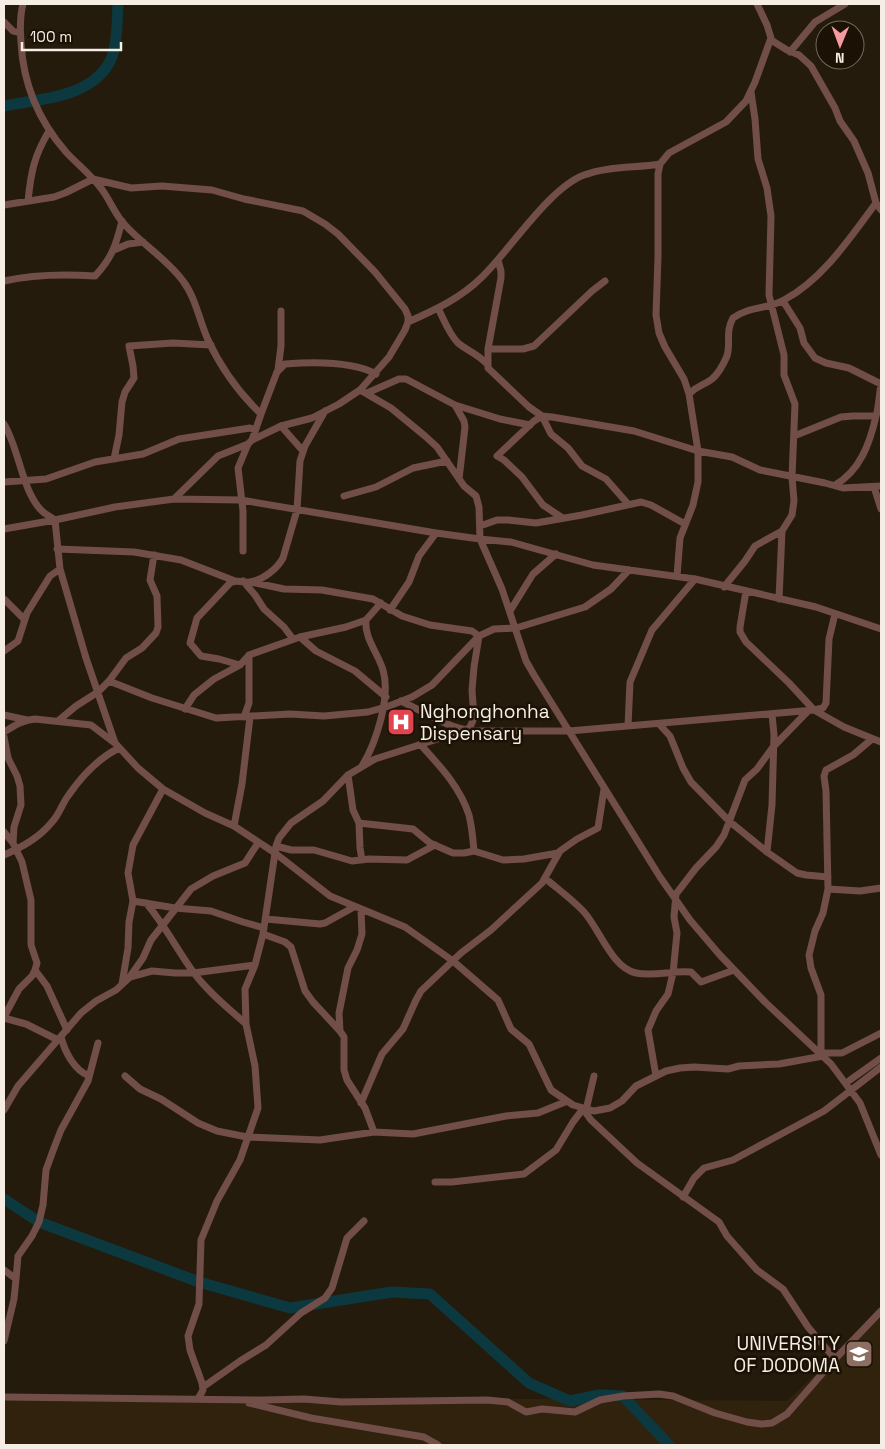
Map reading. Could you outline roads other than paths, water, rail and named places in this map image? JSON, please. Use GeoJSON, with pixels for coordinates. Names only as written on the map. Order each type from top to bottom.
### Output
{"type":"FeatureCollection","features":[{"type":"Feature","properties":{"kind":"street"},"geometry":{"type":"LineString","coordinates":[[23,4],[20,33],[23,66],[33,101],[49,131],[66,152],[101,188],[111,207],[122,221],[186,285],[211,345],[231,380],[261,414]]}},
{"type":"Feature","properties":{"kind":"street"},"geometry":{"type":"LineString","coordinates":[[408,322],[438,308],[467,291],[498,260],[549,202],[576,179],[599,171],[660,164],[674,150],[726,122],[751,92],[771,40],[758,4]]}},
{"type":"Feature","properties":{"kind":"street"},"geometry":{"type":"LineString","coordinates":[[790,52],[815,22],[845,4]]}},
{"type":"Feature","properties":{"kind":"street"},"geometry":{"type":"LineString","coordinates":[[4,22],[13,32],[20,33]]}},
{"type":"Feature","properties":{"kind":"street"},"geometry":{"type":"LineString","coordinates":[[771,40],[807,61],[830,98],[840,121],[858,151],[868,173],[876,202],[881,210]]}},
{"type":"Feature","properties":{"kind":"street"},"geometry":{"type":"LineString","coordinates":[[724,587],[756,546],[782,531],[792,515],[794,501],[792,477],[794,400],[784,375],[784,354],[768,290],[770,216],[767,188],[758,159],[756,118],[751,92]]}},
{"type":"Feature","properties":{"kind":"street"},"geometry":{"type":"LineString","coordinates":[[28,201],[31,176],[37,153],[49,131]]}},
{"type":"Feature","properties":{"kind":"street"},"geometry":{"type":"LineString","coordinates":[[660,164],[656,315],[659,333],[665,347],[684,378],[690,394],[698,451],[699,478],[693,505],[680,538],[677,576]]}},
{"type":"Feature","properties":{"kind":"street"},"geometry":{"type":"LineString","coordinates":[[4,205],[65,193],[93,179],[131,188],[162,186],[212,190],[244,199],[303,211],[330,228],[375,272],[405,309],[408,316],[408,322],[389,357],[363,392]]}},
{"type":"Feature","properties":{"kind":"street"},"geometry":{"type":"LineString","coordinates":[[690,394],[696,386],[714,377],[724,360],[728,351],[727,336],[733,318],[756,308],[783,301],[818,274],[840,250],[876,202]]}},
{"type":"Feature","properties":{"kind":"street"},"geometry":{"type":"LineString","coordinates":[[4,281],[28,276],[56,274],[95,276],[108,262],[114,250],[122,221]]}},
{"type":"Feature","properties":{"kind":"street"},"geometry":{"type":"LineString","coordinates":[[114,250],[128,244],[143,242]]}},
{"type":"Feature","properties":{"kind":"street"},"geometry":{"type":"LineString","coordinates":[[487,364],[501,278],[498,260]]}},
{"type":"Feature","properties":{"kind":"street"},"geometry":{"type":"LineString","coordinates":[[488,349],[523,349],[534,346],[605,281]]}},
{"type":"Feature","properties":{"kind":"street"},"geometry":{"type":"LineString","coordinates":[[783,301],[800,328],[804,343],[815,358],[826,363],[849,368],[881,384],[876,416],[863,455],[851,475],[836,485]]}},
{"type":"Feature","properties":{"kind":"street"},"geometry":{"type":"LineString","coordinates":[[438,308],[458,343],[476,354],[487,364],[491,372],[529,407],[542,416],[551,434],[568,448],[582,466],[606,479],[628,504]]}},
{"type":"Feature","properties":{"kind":"street"},"geometry":{"type":"LineString","coordinates":[[243,551],[244,528],[238,468],[278,370],[281,346],[280,310]]}},
{"type":"Feature","properties":{"kind":"street"},"geometry":{"type":"LineString","coordinates":[[114,459],[119,435],[122,402],[134,378],[134,366],[129,346],[173,343],[211,345]]}},
{"type":"Feature","properties":{"kind":"street"},"geometry":{"type":"LineString","coordinates":[[278,370],[285,364],[328,363],[367,370],[376,374]]}},
{"type":"Feature","properties":{"kind":"street"},"geometry":{"type":"LineString","coordinates":[[174,499],[218,456],[281,426],[304,421],[363,392],[399,379],[406,379],[455,405],[500,419],[530,425]]}},
{"type":"Feature","properties":{"kind":"street"},"geometry":{"type":"LineString","coordinates":[[363,392],[391,408],[426,436],[437,447],[458,479],[478,500],[480,540],[510,611],[530,668],[676,901],[703,937],[734,970],[822,1055],[860,1103],[881,1155]]}},
{"type":"Feature","properties":{"kind":"street"},"geometry":{"type":"LineString","coordinates":[[455,405],[465,426],[458,479]]}},
{"type":"Feature","properties":{"kind":"street"},"geometry":{"type":"LineString","coordinates":[[251,582],[274,570],[283,558],[297,510],[300,461],[314,428],[326,411]]}},
{"type":"Feature","properties":{"kind":"street"},"geometry":{"type":"LineString","coordinates":[[562,517],[543,505],[526,480],[497,456],[542,416],[552,416],[634,432],[698,451],[726,456],[760,470],[836,485],[847,489],[877,486],[881,509]]}},
{"type":"Feature","properties":{"kind":"street"},"geometry":{"type":"LineString","coordinates":[[794,436],[841,417],[876,416]]}},
{"type":"Feature","properties":{"kind":"street"},"geometry":{"type":"LineString","coordinates":[[4,424],[10,436],[19,466],[37,505],[42,512],[55,520]]}},
{"type":"Feature","properties":{"kind":"street"},"geometry":{"type":"LineString","coordinates":[[281,426],[303,451]]}},
{"type":"Feature","properties":{"kind":"street"},"geometry":{"type":"LineString","coordinates":[[4,482],[51,477],[86,464],[143,454],[186,437],[250,428],[255,430]]}},
{"type":"Feature","properties":{"kind":"street"},"geometry":{"type":"LineString","coordinates":[[344,496],[376,487],[413,468],[447,461]]}},
{"type":"Feature","properties":{"kind":"street"},"geometry":{"type":"LineString","coordinates":[[4,529],[115,507],[174,499],[241,500],[480,540],[511,542],[593,565],[695,579],[816,607],[881,629]]}},
{"type":"Feature","properties":{"kind":"street"},"geometry":{"type":"LineString","coordinates":[[480,526],[497,520],[536,523],[641,502],[685,524]]}},
{"type":"Feature","properties":{"kind":"street"},"geometry":{"type":"LineString","coordinates":[[55,520],[60,568],[73,616],[117,746]]}},
{"type":"Feature","properties":{"kind":"street"},"geometry":{"type":"LineString","coordinates":[[778,599],[782,531]]}},
{"type":"Feature","properties":{"kind":"street"},"geometry":{"type":"LineString","coordinates":[[390,610],[409,582],[424,548],[436,533]]}},
{"type":"Feature","properties":{"kind":"street"},"geometry":{"type":"LineString","coordinates":[[57,549],[134,552],[154,555],[186,561],[239,581],[284,589],[344,593],[373,599],[402,616],[430,625],[472,630],[479,636]]}},
{"type":"Feature","properties":{"kind":"street"},"geometry":{"type":"LineString","coordinates":[[510,611],[532,574],[556,554]]}},
{"type":"Feature","properties":{"kind":"street"},"geometry":{"type":"LineString","coordinates":[[58,721],[76,706],[98,692],[126,658],[142,648],[157,630],[157,596],[150,580],[154,555]]}},
{"type":"Feature","properties":{"kind":"street"},"geometry":{"type":"LineString","coordinates":[[4,651],[18,640],[24,619],[50,576],[60,568]]}},
{"type":"Feature","properties":{"kind":"street"},"geometry":{"type":"LineString","coordinates":[[109,681],[185,709],[216,718],[290,714],[340,715],[368,712],[392,705],[418,694],[432,685],[479,636],[494,629],[516,628],[589,605],[611,589],[629,570]]}},
{"type":"Feature","properties":{"kind":"street"},"geometry":{"type":"LineString","coordinates":[[628,726],[630,682],[652,630],[695,579]]}},
{"type":"Feature","properties":{"kind":"street"},"geometry":{"type":"LineString","coordinates":[[239,581],[255,595],[264,609],[296,638],[316,651],[355,671],[384,695],[392,705]]}},
{"type":"Feature","properties":{"kind":"street"},"geometry":{"type":"LineString","coordinates":[[239,581],[228,586],[200,614],[189,640],[191,646],[201,656],[240,665]]}},
{"type":"Feature","properties":{"kind":"street"},"geometry":{"type":"LineString","coordinates":[[746,591],[740,627],[744,639],[789,683],[811,711],[881,742]]}},
{"type":"Feature","properties":{"kind":"street"},"geometry":{"type":"LineString","coordinates":[[4,599],[24,619]]}},
{"type":"Feature","properties":{"kind":"street"},"geometry":{"type":"LineString","coordinates":[[185,709],[194,695],[214,679],[240,665],[249,655],[296,638],[346,628],[366,620],[381,603]]}},
{"type":"Feature","properties":{"kind":"street"},"geometry":{"type":"LineString","coordinates":[[198,1399],[203,1387],[188,1341],[190,1328],[199,1304],[201,1240],[217,1201],[240,1160],[247,1137],[257,1116],[255,1066],[246,1024],[245,989],[255,966],[264,931],[275,850],[279,838],[291,823],[329,796],[348,775],[375,759],[466,730],[569,731],[811,711],[823,708],[826,703],[829,639],[835,614]]}},
{"type":"Feature","properties":{"kind":"street"},"geometry":{"type":"LineString","coordinates":[[362,766],[374,744],[383,708],[384,695],[384,673],[367,632],[366,620]]}},
{"type":"Feature","properties":{"kind":"street"},"geometry":{"type":"LineString","coordinates":[[466,730],[470,727],[474,718],[472,690],[479,636]]}},
{"type":"Feature","properties":{"kind":"street"},"geometry":{"type":"LineString","coordinates":[[234,826],[242,784],[249,703],[249,655]]}},
{"type":"Feature","properties":{"kind":"street"},"geometry":{"type":"LineString","coordinates":[[401,701],[439,720],[466,730]]}},
{"type":"Feature","properties":{"kind":"street"},"geometry":{"type":"LineString","coordinates":[[656,1076],[648,1034],[649,1026],[656,1011],[666,998],[673,973],[677,933],[674,916],[676,894],[724,835],[745,780],[761,764],[773,747],[811,711]]}},
{"type":"Feature","properties":{"kind":"street"},"geometry":{"type":"LineString","coordinates":[[767,852],[772,805],[772,714]]}},
{"type":"Feature","properties":{"kind":"street"},"geometry":{"type":"LineString","coordinates":[[4,715],[27,720],[91,725],[117,746],[138,768],[163,789],[234,826],[258,843],[275,850],[330,896],[405,927],[453,961],[498,1000],[511,1029],[529,1044],[551,1090],[565,1102],[585,1110],[594,1111],[610,1108],[622,1101],[632,1089],[666,1071],[687,1067],[728,1069],[739,1066],[779,1064],[842,1053],[881,1033]]}},
{"type":"Feature","properties":{"kind":"street"},"geometry":{"type":"LineString","coordinates":[[4,732],[27,720]]}},
{"type":"Feature","properties":{"kind":"street"},"geometry":{"type":"LineString","coordinates":[[659,724],[670,736],[683,768],[692,782],[729,821],[767,852],[801,874],[828,877]]}},
{"type":"Feature","properties":{"kind":"street"},"geometry":{"type":"LineString","coordinates":[[4,737],[10,764],[19,780],[21,808],[14,827],[15,846]]}},
{"type":"Feature","properties":{"kind":"street"},"geometry":{"type":"LineString","coordinates":[[822,1055],[820,995],[811,968],[809,955],[815,931],[823,913],[828,889],[824,773],[829,767],[858,752],[872,739]]}},
{"type":"Feature","properties":{"kind":"street"},"geometry":{"type":"LineString","coordinates":[[420,744],[452,781],[459,792],[470,817],[474,851]]}},
{"type":"Feature","properties":{"kind":"street"},"geometry":{"type":"LineString","coordinates":[[4,855],[15,846],[26,844],[47,828],[68,796],[105,756],[117,746]]}},
{"type":"Feature","properties":{"kind":"street"},"geometry":{"type":"LineString","coordinates":[[348,775],[352,806],[359,823],[362,860]]}},
{"type":"Feature","properties":{"kind":"street"},"geometry":{"type":"LineString","coordinates":[[361,1103],[382,1054],[403,1030],[416,1000],[427,985],[546,879],[558,853],[567,845],[598,828],[604,788]]}},
{"type":"Feature","properties":{"kind":"street"},"geometry":{"type":"LineString","coordinates":[[122,984],[128,948],[128,922],[133,901],[128,873],[132,845],[163,789]]}},
{"type":"Feature","properties":{"kind":"street"},"geometry":{"type":"LineString","coordinates":[[359,823],[413,829],[434,845],[457,853],[464,854],[474,851],[510,861],[558,853]]}},
{"type":"Feature","properties":{"kind":"street"},"geometry":{"type":"LineString","coordinates":[[4,832],[15,846],[22,862],[31,900],[32,945],[36,963],[32,976],[19,989],[4,1017],[26,1024],[60,1039],[75,1066],[89,1076]]}},
{"type":"Feature","properties":{"kind":"street"},"geometry":{"type":"LineString","coordinates":[[4,1110],[18,1086],[81,1013],[96,1001],[116,990],[129,978],[144,958],[151,940],[191,889],[200,882],[245,863],[258,843]]}},
{"type":"Feature","properties":{"kind":"street"},"geometry":{"type":"LineString","coordinates":[[275,850],[314,850],[345,861],[407,860],[434,845]]}},
{"type":"Feature","properties":{"kind":"street"},"geometry":{"type":"LineString","coordinates":[[546,879],[585,913],[613,956],[626,969],[642,974],[690,972],[698,981],[703,982],[734,970]]}},
{"type":"Feature","properties":{"kind":"street"},"geometry":{"type":"LineString","coordinates":[[828,889],[860,891],[881,888]]}},
{"type":"Feature","properties":{"kind":"street"},"geometry":{"type":"LineString","coordinates":[[133,901],[175,908],[211,911],[264,931],[291,947],[305,991],[344,1037],[344,1070],[347,1080],[365,1108],[374,1132]]}},
{"type":"Feature","properties":{"kind":"street"},"geometry":{"type":"LineString","coordinates":[[146,903],[163,924],[201,983],[246,1024]]}},
{"type":"Feature","properties":{"kind":"street"},"geometry":{"type":"LineString","coordinates":[[266,919],[325,924],[358,908]]}},
{"type":"Feature","properties":{"kind":"street"},"geometry":{"type":"LineString","coordinates":[[340,1031],[339,1008],[348,968],[362,934],[358,908]]}},
{"type":"Feature","properties":{"kind":"street"},"geometry":{"type":"LineString","coordinates":[[129,978],[152,970],[193,973],[255,966]]}},
{"type":"Feature","properties":{"kind":"street"},"geometry":{"type":"LineString","coordinates":[[35,970],[47,986],[68,1030]]}},
{"type":"Feature","properties":{"kind":"street"},"geometry":{"type":"LineString","coordinates":[[4,1341],[14,1299],[18,1256],[39,1222],[43,1205],[46,1170],[61,1130],[84,1089],[98,1043]]}},
{"type":"Feature","properties":{"kind":"street"},"geometry":{"type":"LineString","coordinates":[[850,1080],[881,1058]]}},
{"type":"Feature","properties":{"kind":"street"},"geometry":{"type":"LineString","coordinates":[[683,1197],[694,1178],[704,1168],[733,1160],[824,1111],[881,1067]]}},
{"type":"Feature","properties":{"kind":"street"},"geometry":{"type":"LineString","coordinates":[[125,1076],[140,1089],[161,1099],[198,1123],[217,1131],[247,1137],[328,1140],[374,1132],[420,1133],[506,1116],[538,1113],[565,1102]]}},
{"type":"Feature","properties":{"kind":"street"},"geometry":{"type":"LineString","coordinates":[[435,1182],[452,1182],[524,1174],[556,1150],[573,1122],[585,1110],[594,1076]]}},
{"type":"Feature","properties":{"kind":"street"},"geometry":{"type":"LineString","coordinates":[[585,1110],[590,1120],[637,1163],[719,1222],[730,1240],[757,1270],[783,1289],[808,1327],[835,1359]]}},
{"type":"Feature","properties":{"kind":"street"},"geometry":{"type":"LineString","coordinates":[[203,1387],[240,1360],[266,1345],[301,1313],[325,1298],[332,1288],[346,1238],[364,1222]]}},
{"type":"Feature","properties":{"kind":"street"},"geometry":{"type":"LineString","coordinates":[[4,1270],[16,1279]]}},
{"type":"Feature","properties":{"kind":"street"},"geometry":{"type":"LineString","coordinates":[[4,1397],[304,1399],[341,1402],[487,1400],[508,1402],[526,1412],[542,1409],[575,1412],[600,1400],[623,1396],[659,1394],[673,1396],[715,1413],[761,1424],[772,1423],[788,1414],[835,1359],[881,1311]]}},
{"type":"Feature","properties":{"kind":"street"},"geometry":{"type":"LineString","coordinates":[[236,1400],[311,1418],[424,1437],[438,1445]]}},
{"type":"Feature","properties":{"kind":"waterway"},"geometry":{"type":"LineString","coordinates":[[4,106],[47,99],[75,91],[99,76],[108,65],[114,51],[118,4]]}},
{"type":"Feature","properties":{"kind":"waterway"},"geometry":{"type":"LineString","coordinates":[[4,1199],[39,1222],[199,1282],[290,1308],[392,1292],[430,1294],[529,1383],[570,1401],[599,1395],[623,1396],[669,1445]]}},
{"type":"Feature","properties":{"kind":"place","name":"Nghonghonha Dispensary"},"geometry":{"type":"Point","coordinates":[401,722]}},
{"type":"Feature","properties":{"kind":"place","name":"UNIVERSITY OF DODOMA"},"geometry":{"type":"Point","coordinates":[859,1354]}}]}
